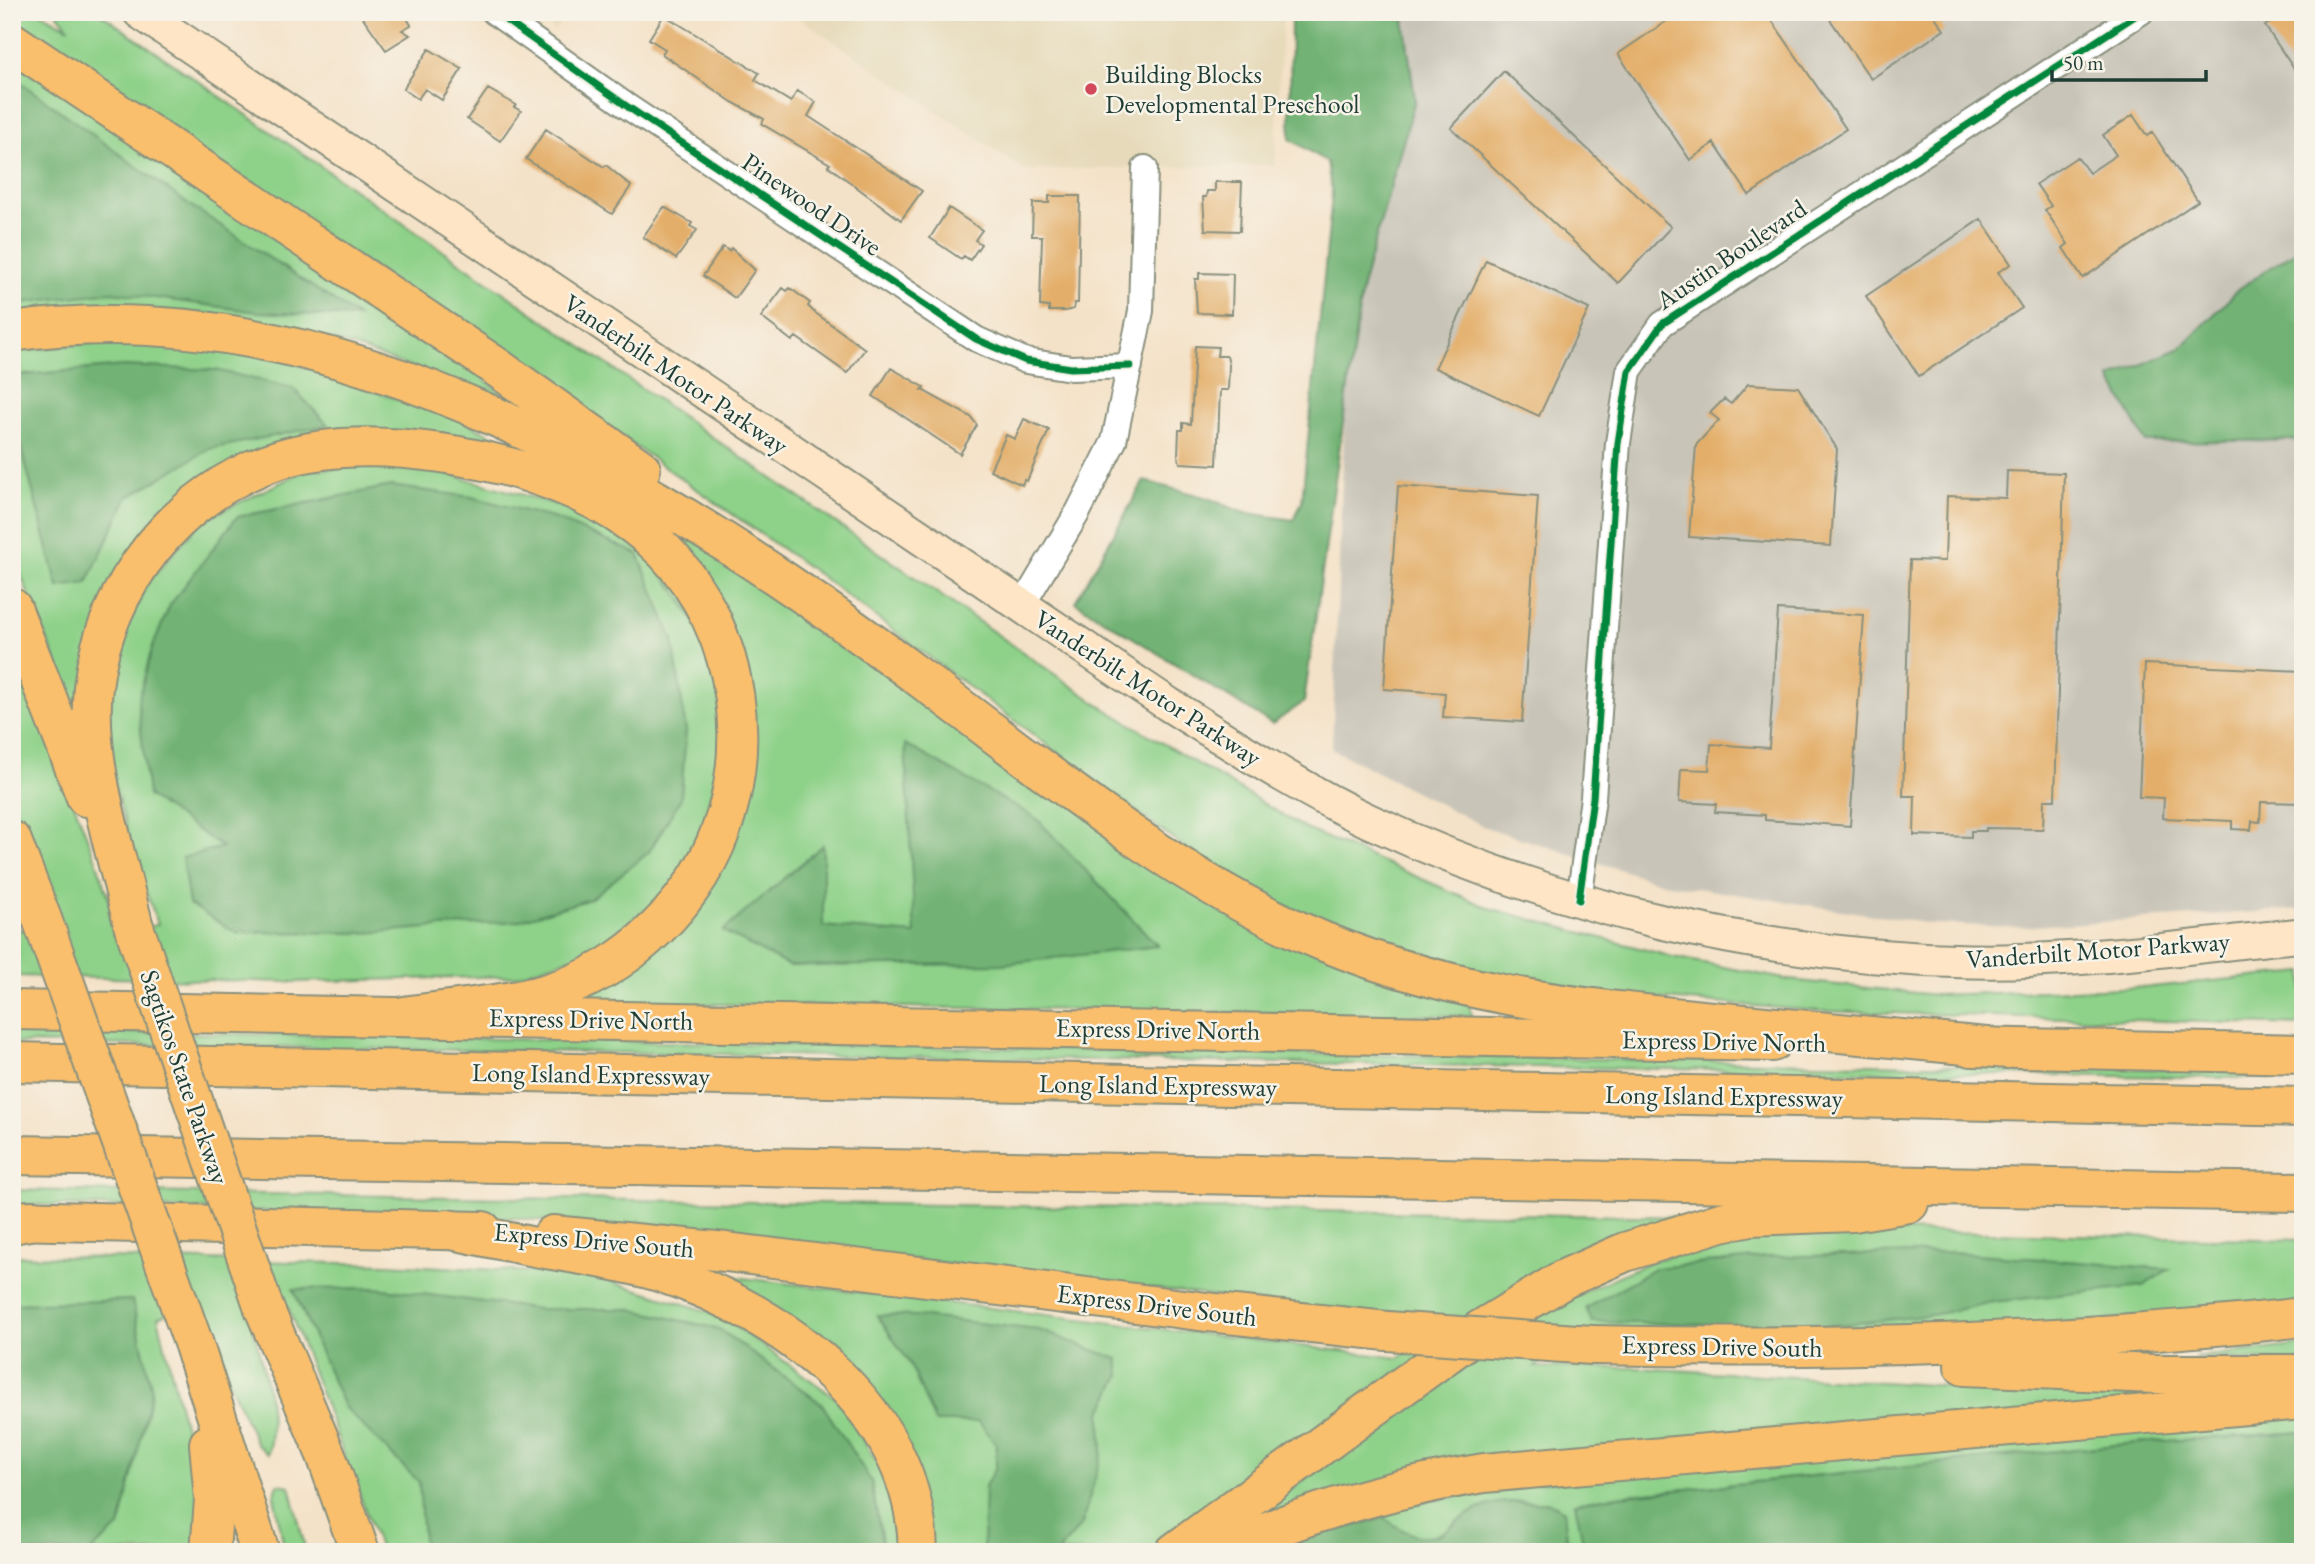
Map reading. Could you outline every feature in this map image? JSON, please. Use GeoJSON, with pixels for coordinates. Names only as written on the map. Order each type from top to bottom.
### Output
{"type":"FeatureCollection","features":[{"type":"Feature","properties":{"kind":"highway"},"geometry":{"type":"LineString","coordinates":[[12,42],[568,416],[658,481],[772,571],[1161,855],[1229,896],[1339,947],[1453,985],[1551,1004],[2007,1049]]}},
{"type":"Feature","properties":{"kind":"highway"},"geometry":{"type":"LineString","coordinates":[[12,332],[99,325],[186,327],[261,338],[331,356],[438,395],[553,446],[674,509],[772,571]]}},
{"type":"Feature","properties":{"kind":"highway"},"geometry":{"type":"LineString","coordinates":[[133,924],[96,760],[92,710],[98,661],[113,612],[124,588],[152,547],[191,508],[213,492],[255,470],[296,455],[344,448],[400,449],[459,456],[519,470],[579,494],[634,524],[657,544],[694,590],[718,634],[733,679],[738,750],[731,797],[713,850],[699,875],[667,918],[625,954],[547,993],[404,1016]]}},
{"type":"Feature","properties":{"kind":"highway","name":"Sagtikos State Parkway"},"geometry":{"type":"LineString","coordinates":[[12,608],[133,924],[264,1308],[338,1552]]}},
{"type":"Feature","properties":{"kind":"highway"},"geometry":{"type":"LineString","coordinates":[[12,841],[192,1342],[260,1552]]}},
{"type":"Feature","properties":{"kind":"highway","name":"Express Drive North"},"geometry":{"type":"LineString","coordinates":[[12,1010],[1313,1032],[2303,1054]]}},
{"type":"Feature","properties":{"kind":"highway","name":"Long Island Expressway"},"geometry":{"type":"LineString","coordinates":[[12,1062],[2303,1107]]}},
{"type":"Feature","properties":{"kind":"highway"},"geometry":{"type":"LineString","coordinates":[[12,1155],[2303,1192]]}},
{"type":"Feature","properties":{"kind":"highway"},"geometry":{"type":"LineString","coordinates":[[1175,1552],[1505,1312],[1594,1265],[1656,1241],[1751,1216],[1853,1212],[2014,1186]]}},
{"type":"Feature","properties":{"kind":"highway","name":"Express Drive South"},"geometry":{"type":"LineString","coordinates":[[20,1221],[449,1229],[560,1236],[713,1250],[1207,1312],[1387,1331],[1592,1345],[1760,1348],[1999,1343],[2303,1317]]}},
{"type":"Feature","properties":{"kind":"highway"},"geometry":{"type":"LineString","coordinates":[[449,1229],[660,1272],[727,1300],[786,1334],[841,1380],[881,1431],[907,1489],[918,1552]]}},
{"type":"Feature","properties":{"kind":"highway"},"geometry":{"type":"LineString","coordinates":[[264,1308],[326,1455],[360,1552]]}},
{"type":"Feature","properties":{"kind":"highway"},"geometry":{"type":"LineString","coordinates":[[192,1342],[213,1475],[210,1552]]}},
{"type":"Feature","properties":{"kind":"highway"},"geometry":{"type":"LineString","coordinates":[[1760,1348],[1903,1363],[2155,1374],[2303,1374]]}},
{"type":"Feature","properties":{"kind":"highway"},"geometry":{"type":"LineString","coordinates":[[1217,1552],[1313,1513],[1396,1489],[1484,1473],[2303,1400]]}},
{"type":"Feature","properties":{"kind":"main road","name":"Vanderbilt Motor Parkway"},"geometry":{"type":"LineString","coordinates":[[140,12],[1168,704],[1322,796],[1446,854],[1579,900],[1668,924],[1749,939],[1930,959],[2040,959],[2303,935]]}},
{"type":"Feature","properties":{"kind":"street","name":"Pinewood Drive"},"geometry":{"type":"LineString","coordinates":[[494,12],[628,107],[976,340],[1026,361],[1071,368],[1130,366]]}},
{"type":"Feature","properties":{"kind":"street","name":"Austin Boulevard"},"geometry":{"type":"LineString","coordinates":[[1579,900],[1593,798],[1618,443],[1629,371],[1662,324],[2141,12]]}},
{"type":"Feature","properties":{"kind":"street"},"geometry":{"type":"LineString","coordinates":[[1022,606],[1114,442],[1141,311],[1145,168]]}},
{"type":"Feature","properties":{"kind":"shaded area"},"geometry":{"type":"Polygon","coordinates":[[[534,12],[568,12],[555,31],[534,12]]]}},
{"type":"Feature","properties":{"kind":"shaded area","name":"Building Blocks Developmental Preschool"},"geometry":{"type":"Polygon","coordinates":[[[791,12],[1283,12],[1275,165],[1024,170],[791,12]]]}},
{"type":"Feature","properties":{"kind":"shaded area"},"geometry":{"type":"Polygon","coordinates":[[[1360,12],[2303,12],[2303,909],[2018,927],[1933,924],[1663,883],[1485,827],[1332,749],[1360,12]]]}},
{"type":"Feature","properties":{"kind":"green space"},"geometry":{"type":"Polygon","coordinates":[[[12,12],[40,12],[69,28],[56,12],[98,12],[1099,705],[1306,829],[1489,908],[1673,957],[1789,980],[1936,995],[2151,987],[2303,972],[2303,1025],[1820,1011],[1535,989],[1398,954],[1281,904],[1196,856],[818,574],[513,361],[12,28],[12,12]]]}},
{"type":"Feature","properties":{"kind":"green space"},"geometry":{"type":"Polygon","coordinates":[[[1291,12],[1403,12],[1415,100],[1362,287],[1304,702],[1272,724],[1075,602],[1144,481],[1208,498],[1242,512],[1294,520],[1302,501],[1332,195],[1327,162],[1290,139],[1291,12]]]}},
{"type":"Feature","properties":{"kind":"green space"},"geometry":{"type":"Polygon","coordinates":[[[12,55],[434,338],[522,410],[345,344],[235,317],[151,311],[12,318],[12,55]]]}},
{"type":"Feature","properties":{"kind":"green space"},"geometry":{"type":"Polygon","coordinates":[[[12,76],[184,201],[358,317],[257,312],[112,292],[12,304],[12,76]]]}},
{"type":"Feature","properties":{"kind":"green space"},"geometry":{"type":"Polygon","coordinates":[[[2303,246],[2303,440],[2146,442],[2110,378],[2181,348],[2240,288],[2303,246]]]}},
{"type":"Feature","properties":{"kind":"green space"},"geometry":{"type":"Polygon","coordinates":[[[134,338],[260,352],[468,423],[741,565],[1040,785],[1469,1004],[1472,1016],[578,1002],[671,937],[752,716],[624,507],[425,440],[188,496],[82,724],[12,554],[12,352],[134,338]]]}},
{"type":"Feature","properties":{"kind":"green space"},"geometry":{"type":"Polygon","coordinates":[[[123,366],[216,370],[293,388],[328,425],[209,449],[127,498],[87,583],[58,587],[12,413],[12,376],[123,366]]]}},
{"type":"Feature","properties":{"kind":"green space"},"geometry":{"type":"Polygon","coordinates":[[[410,463],[569,508],[646,553],[700,624],[724,718],[715,817],[669,892],[589,952],[516,976],[294,982],[12,976],[12,909],[20,931],[57,918],[12,808],[12,645],[96,860],[122,936],[158,924],[140,876],[110,769],[105,677],[136,596],[201,521],[306,470],[410,463]]]}},
{"type":"Feature","properties":{"kind":"green space"},"geometry":{"type":"Polygon","coordinates":[[[391,486],[472,497],[556,519],[638,554],[673,640],[686,731],[681,798],[649,852],[590,899],[517,921],[365,933],[235,932],[189,904],[182,858],[222,847],[148,796],[138,702],[152,648],[170,605],[237,517],[391,486]]]}},
{"type":"Feature","properties":{"kind":"green space"},"geometry":{"type":"Polygon","coordinates":[[[905,744],[1036,818],[1158,946],[1003,964],[789,966],[723,931],[823,845],[823,926],[915,934],[905,744]]]}},
{"type":"Feature","properties":{"kind":"green space"},"geometry":{"type":"Polygon","coordinates":[[[12,1030],[2303,1072],[2303,1079],[12,1043],[12,1030]]]}},
{"type":"Feature","properties":{"kind":"green space"},"geometry":{"type":"Polygon","coordinates":[[[12,1190],[1689,1217],[1160,1552],[927,1552],[887,1421],[716,1279],[727,1276],[1399,1358],[1451,1325],[738,1238],[517,1218],[12,1204],[12,1190]]]}},
{"type":"Feature","properties":{"kind":"green space"},"geometry":{"type":"Polygon","coordinates":[[[1845,1230],[2303,1240],[2303,1303],[1892,1338],[1583,1331],[1535,1367],[1638,1368],[1950,1386],[2258,1395],[1253,1515],[1552,1306],[1654,1260],[1740,1239],[1845,1230]]]}},
{"type":"Feature","properties":{"kind":"green space"},"geometry":{"type":"Polygon","coordinates":[[[1952,1252],[2169,1269],[2143,1286],[1993,1302],[1933,1315],[1820,1327],[1592,1322],[1586,1308],[1656,1268],[1765,1257],[1952,1252]]]}},
{"type":"Feature","properties":{"kind":"green space"},"geometry":{"type":"Polygon","coordinates":[[[12,1256],[387,1264],[590,1275],[720,1315],[837,1399],[891,1485],[903,1552],[381,1552],[288,1307],[251,1319],[270,1403],[271,1437],[268,1454],[257,1445],[194,1303],[158,1317],[202,1499],[194,1552],[12,1552],[12,1256]]]}},
{"type":"Feature","properties":{"kind":"green space"},"geometry":{"type":"Polygon","coordinates":[[[376,1288],[538,1309],[630,1309],[719,1329],[822,1404],[871,1481],[884,1552],[430,1552],[423,1540],[419,1482],[344,1407],[293,1289],[376,1288]]]}},
{"type":"Feature","properties":{"kind":"green space"},"geometry":{"type":"Polygon","coordinates":[[[132,1300],[152,1391],[120,1526],[90,1552],[12,1552],[12,1304],[132,1300]]]}},
{"type":"Feature","properties":{"kind":"green space"},"geometry":{"type":"Polygon","coordinates":[[[877,1315],[917,1316],[1039,1330],[1118,1359],[1120,1375],[1101,1413],[1102,1453],[1082,1524],[1058,1552],[983,1552],[985,1486],[996,1467],[996,1444],[979,1422],[935,1422],[910,1364],[877,1315]]]}},
{"type":"Feature","properties":{"kind":"green space"},"geometry":{"type":"Polygon","coordinates":[[[2303,1345],[2303,1362],[2194,1357],[2303,1345]]]}},
{"type":"Feature","properties":{"kind":"green space"},"geometry":{"type":"Polygon","coordinates":[[[2303,1413],[2303,1432],[2136,1443],[1608,1497],[1576,1503],[1585,1552],[1568,1552],[1564,1511],[1541,1503],[1514,1502],[1476,1511],[1429,1540],[1305,1538],[1275,1552],[1253,1552],[1375,1511],[1525,1484],[2303,1413]]]}},
{"type":"Feature","properties":{"kind":"green space"},"geometry":{"type":"Polygon","coordinates":[[[2303,1432],[2303,1552],[1585,1552],[1575,1503],[1608,1497],[2136,1443],[2303,1432]]]}},
{"type":"Feature","properties":{"kind":"green space"},"geometry":{"type":"Polygon","coordinates":[[[278,1484],[290,1486],[306,1552],[285,1552],[274,1496],[278,1484]]]}},
{"type":"Feature","properties":{"kind":"green space"},"geometry":{"type":"Polygon","coordinates":[[[1547,1502],[1564,1511],[1568,1552],[1275,1552],[1305,1538],[1384,1518],[1421,1537],[1433,1536],[1444,1532],[1465,1516],[1498,1503],[1547,1502]]]}},
{"type":"Feature","properties":{"kind":"building"},"geometry":{"type":"Polygon","coordinates":[[[359,12],[403,12],[411,25],[402,30],[410,35],[386,50],[359,12]]]}},
{"type":"Feature","properties":{"kind":"building"},"geometry":{"type":"Polygon","coordinates":[[[1680,12],[1766,12],[1846,129],[1749,195],[1714,143],[1690,160],[1618,54],[1680,12]]]}},
{"type":"Feature","properties":{"kind":"building"},"geometry":{"type":"Polygon","coordinates":[[[1825,12],[1932,12],[1944,30],[1871,79],[1825,12]]]}},
{"type":"Feature","properties":{"kind":"building"},"geometry":{"type":"Polygon","coordinates":[[[2286,12],[2303,12],[2303,82],[2265,26],[2286,12]]]}},
{"type":"Feature","properties":{"kind":"building"},"geometry":{"type":"Polygon","coordinates":[[[664,15],[759,73],[755,80],[791,102],[797,91],[816,102],[808,116],[922,191],[901,220],[828,166],[830,164],[762,124],[764,119],[732,102],[662,54],[665,49],[649,39],[664,15]]]}},
{"type":"Feature","properties":{"kind":"building"},"geometry":{"type":"Polygon","coordinates":[[[429,49],[462,69],[442,100],[425,89],[418,99],[403,89],[429,49]]]}},
{"type":"Feature","properties":{"kind":"building"},"geometry":{"type":"Polygon","coordinates":[[[1504,71],[1671,227],[1618,283],[1451,128],[1504,71]]]}},
{"type":"Feature","properties":{"kind":"building"},"geometry":{"type":"Polygon","coordinates":[[[488,89],[516,105],[514,107],[521,111],[500,141],[467,119],[488,89]]]}},
{"type":"Feature","properties":{"kind":"building"},"geometry":{"type":"Polygon","coordinates":[[[2133,115],[2147,136],[2152,132],[2198,201],[2083,278],[2063,248],[2068,244],[2045,210],[2051,206],[2036,184],[2077,157],[2089,173],[2116,155],[2103,135],[2133,115]]]}},
{"type":"Feature","properties":{"kind":"building"},"geometry":{"type":"Polygon","coordinates":[[[546,129],[604,167],[606,165],[631,186],[612,214],[526,159],[546,129]]]}},
{"type":"Feature","properties":{"kind":"building"},"geometry":{"type":"Polygon","coordinates":[[[1215,182],[1242,182],[1240,231],[1205,230],[1203,197],[1206,197],[1207,191],[1215,191],[1215,182]]]}},
{"type":"Feature","properties":{"kind":"building"},"geometry":{"type":"Polygon","coordinates":[[[1049,196],[1080,196],[1078,303],[1075,303],[1074,309],[1065,311],[1049,311],[1049,307],[1040,306],[1042,236],[1032,236],[1033,203],[1049,203],[1049,196]]]}},
{"type":"Feature","properties":{"kind":"building"},"geometry":{"type":"Polygon","coordinates":[[[664,207],[692,223],[690,226],[697,230],[676,259],[643,237],[664,207]]]}},
{"type":"Feature","properties":{"kind":"building"},"geometry":{"type":"Polygon","coordinates":[[[949,208],[982,230],[975,240],[981,244],[970,260],[964,256],[961,259],[930,238],[949,208]]]}},
{"type":"Feature","properties":{"kind":"building"},"geometry":{"type":"Polygon","coordinates":[[[1981,219],[2011,264],[1998,272],[2022,308],[1919,376],[1866,296],[1981,219]]]}},
{"type":"Feature","properties":{"kind":"building"},"geometry":{"type":"Polygon","coordinates":[[[723,247],[729,251],[731,248],[755,270],[735,298],[703,276],[723,247]]]}},
{"type":"Feature","properties":{"kind":"building"},"geometry":{"type":"Polygon","coordinates":[[[1486,260],[1589,309],[1539,416],[1435,368],[1486,260]]]}},
{"type":"Feature","properties":{"kind":"building"},"geometry":{"type":"Polygon","coordinates":[[[1199,273],[1233,274],[1232,314],[1197,313],[1195,279],[1199,279],[1199,273]]]}},
{"type":"Feature","properties":{"kind":"building"},"geometry":{"type":"Polygon","coordinates":[[[783,288],[787,291],[790,288],[810,303],[808,306],[814,312],[865,349],[847,373],[796,337],[792,341],[761,317],[783,288]]]}},
{"type":"Feature","properties":{"kind":"building"},"geometry":{"type":"Polygon","coordinates":[[[1195,346],[1218,347],[1217,356],[1227,356],[1229,365],[1228,390],[1220,390],[1217,465],[1180,463],[1178,455],[1179,430],[1183,430],[1183,423],[1191,424],[1195,346]]]}},
{"type":"Feature","properties":{"kind":"building"},"geometry":{"type":"Polygon","coordinates":[[[891,368],[924,387],[922,390],[971,417],[977,425],[960,454],[873,396],[891,368]]]}},
{"type":"Feature","properties":{"kind":"building"},"geometry":{"type":"Polygon","coordinates":[[[1748,384],[1798,387],[1837,449],[1831,546],[1689,537],[1696,445],[1719,420],[1710,413],[1724,399],[1731,404],[1748,384]]]}},
{"type":"Feature","properties":{"kind":"building"},"geometry":{"type":"Polygon","coordinates":[[[1024,419],[1049,430],[1027,481],[1024,480],[1022,485],[990,470],[1006,435],[1015,439],[1024,419]]]}},
{"type":"Feature","properties":{"kind":"building"},"geometry":{"type":"Polygon","coordinates":[[[2007,471],[2064,473],[2055,800],[2044,800],[2043,829],[1986,828],[1986,831],[1971,831],[1971,837],[1914,835],[1915,796],[1903,796],[1910,560],[1945,561],[1947,496],[2006,498],[2007,471]]]}},
{"type":"Feature","properties":{"kind":"building"},"geometry":{"type":"Polygon","coordinates":[[[1398,486],[1538,496],[1522,722],[1443,717],[1445,693],[1384,689],[1398,486]]]}},
{"type":"Feature","properties":{"kind":"building"},"geometry":{"type":"Polygon","coordinates":[[[1778,610],[1864,615],[1850,826],[1765,820],[1765,815],[1715,812],[1716,804],[1679,802],[1681,769],[1709,770],[1711,744],[1769,748],[1778,610]]]}},
{"type":"Feature","properties":{"kind":"building"},"geometry":{"type":"Polygon","coordinates":[[[2145,664],[2303,671],[2303,803],[2261,802],[2260,822],[2252,821],[2251,830],[2232,829],[2232,821],[2163,818],[2164,798],[2139,797],[2145,664]]]}},
{"type":"Feature","properties":{"kind":"cycle path"},"geometry":{"type":"LineString","coordinates":[[494,12],[628,107],[976,339],[1026,361],[1071,368],[1130,366]]}},
{"type":"Feature","properties":{"kind":"cycle path"},"geometry":{"type":"LineString","coordinates":[[1579,900],[1593,798],[1618,443],[1629,371],[1662,324],[2141,12]]}},
{"type":"Feature","properties":{"kind":"place","name":"Building Blocks Developmental Preschool"},"geometry":{"type":"Point","coordinates":[1091,89]}}]}
